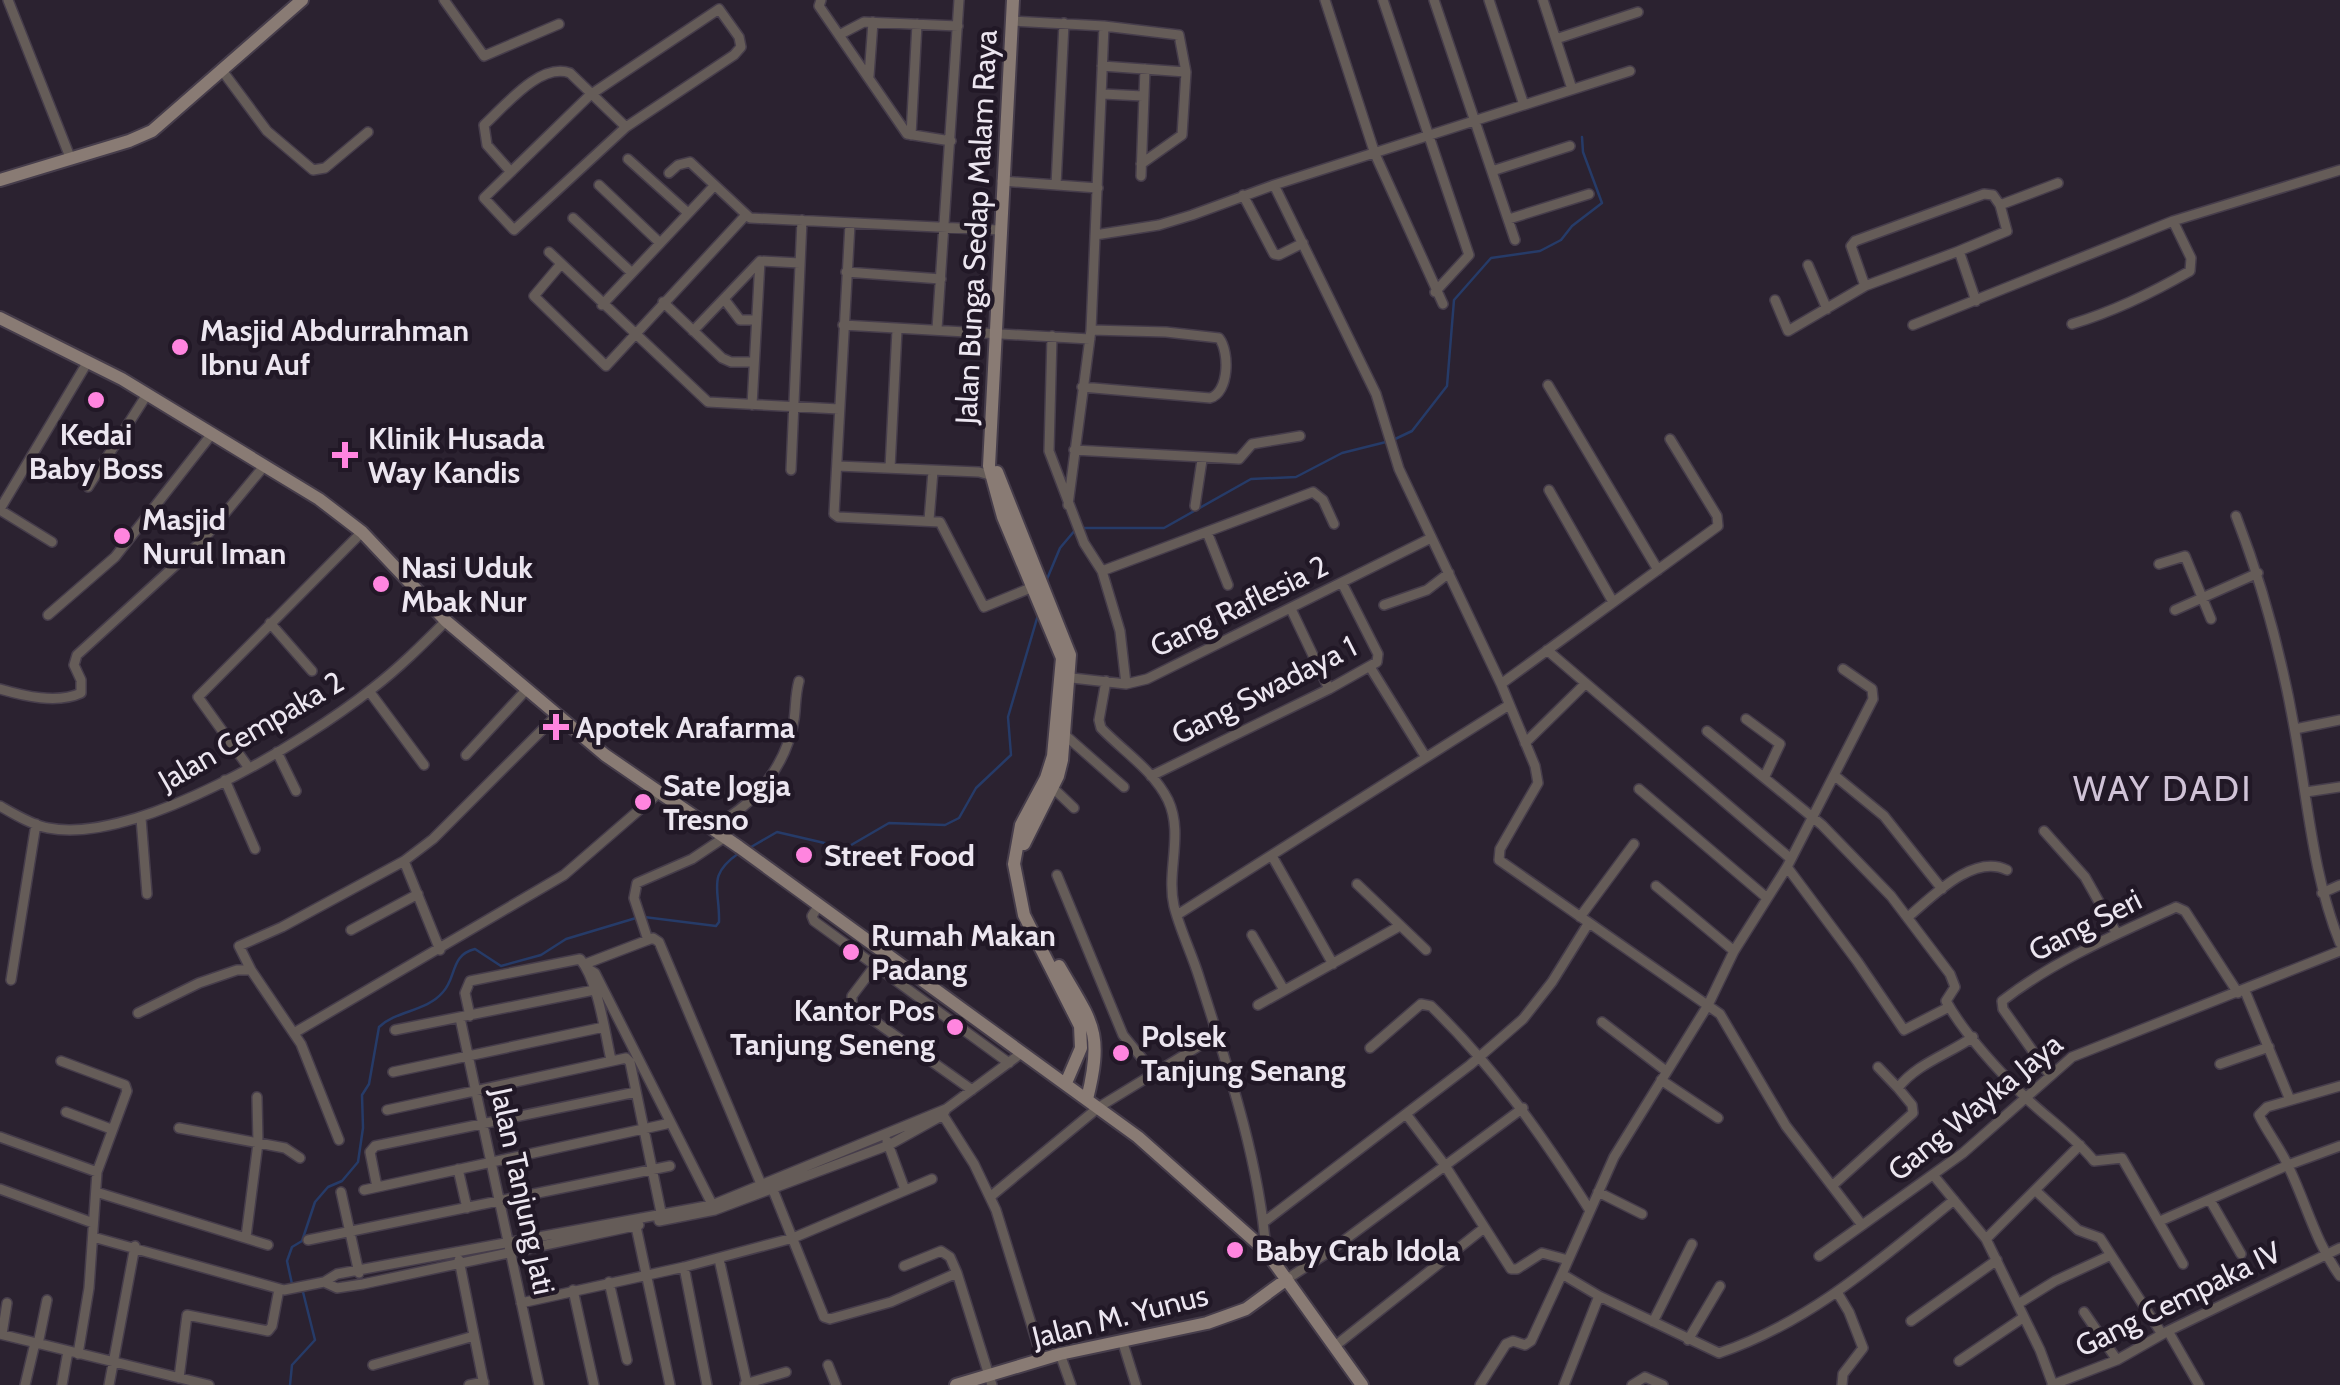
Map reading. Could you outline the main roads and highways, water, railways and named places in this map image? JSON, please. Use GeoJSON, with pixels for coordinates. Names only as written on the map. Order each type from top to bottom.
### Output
{"type":"FeatureCollection","features":[{"type":"Feature","properties":{"kind":"waterway"},"geometry":{"type":"LineString","coordinates":[[1393,440],[1412,431],[1447,386],[1454,300],[1491,258],[1540,251],[1561,240],[1572,226],[1602,203],[1583,152],[1582,137]]}},
{"type":"Feature","properties":{"kind":"waterway"},"geometry":{"type":"LineString","coordinates":[[1084,528],[1164,528],[1251,479],[1296,477],[1342,453],[1386,442]]}},
{"type":"Feature","properties":{"kind":"waterway"},"geometry":{"type":"LineString","coordinates":[[1047,579],[1060,548],[1076,529]]}},
{"type":"Feature","properties":{"kind":"waterway"},"geometry":{"type":"LineString","coordinates":[[751,847],[777,832],[846,848],[889,823],[945,825],[959,818],[976,788],[1011,755],[1008,717],[1038,615]]}},
{"type":"Feature","properties":{"kind":"waterway"},"geometry":{"type":"LineString","coordinates":[[644,917],[716,926],[718,876],[739,853]]}},
{"type":"Feature","properties":{"kind":"waterway"},"geometry":{"type":"LineString","coordinates":[[292,1284],[287,1261],[292,1247],[302,1241],[315,1202],[328,1187],[342,1181],[358,1162],[362,1095],[369,1084],[379,1027],[436,999],[467,952],[475,949],[501,966],[541,955],[566,939],[636,918]]}},
{"type":"Feature","properties":{"kind":"waterway"},"geometry":{"type":"LineString","coordinates":[[290,1385],[292,1365],[315,1340],[299,1289]]}},
{"type":"Feature","properties":{"kind":"place","name":"Masjid Abdurrahman Ibnu Auf"},"geometry":{"type":"Point","coordinates":[180,347]}},
{"type":"Feature","properties":{"kind":"place","name":"Kedai Baby Boss"},"geometry":{"type":"Point","coordinates":[96,400]}},
{"type":"Feature","properties":{"kind":"place","name":"Klinik Husada Way Kandis"},"geometry":{"type":"Point","coordinates":[345,455]}},
{"type":"Feature","properties":{"kind":"place","name":"Masjid Nurul Iman"},"geometry":{"type":"Point","coordinates":[122,536]}},
{"type":"Feature","properties":{"kind":"place","name":"Nasi Uduk Mbak Nur"},"geometry":{"type":"Point","coordinates":[381,584]}},
{"type":"Feature","properties":{"kind":"place","name":"Apotek Arafarma"},"geometry":{"type":"Point","coordinates":[556,727]}},
{"type":"Feature","properties":{"kind":"place","name":"Sate Jogja Tresno"},"geometry":{"type":"Point","coordinates":[643,802]}},
{"type":"Feature","properties":{"kind":"place","name":"Street Food"},"geometry":{"type":"Point","coordinates":[804,855]}},
{"type":"Feature","properties":{"kind":"place","name":"Rumah Makan Padang"},"geometry":{"type":"Point","coordinates":[851,952]}},
{"type":"Feature","properties":{"kind":"place","name":"Kantor Pos Tanjung Seneng"},"geometry":{"type":"Point","coordinates":[955,1027]}},
{"type":"Feature","properties":{"kind":"place","name":"Polsek Tanjung Senang"},"geometry":{"type":"Point","coordinates":[1121,1053]}},
{"type":"Feature","properties":{"kind":"place","name":"Baby Crab Idola"},"geometry":{"type":"Point","coordinates":[1235,1250]}},
{"type":"Feature","properties":{"kind":"district","name":"WAY DADI"},"geometry":{"type":"Point","coordinates":[2163,788]}}]}
